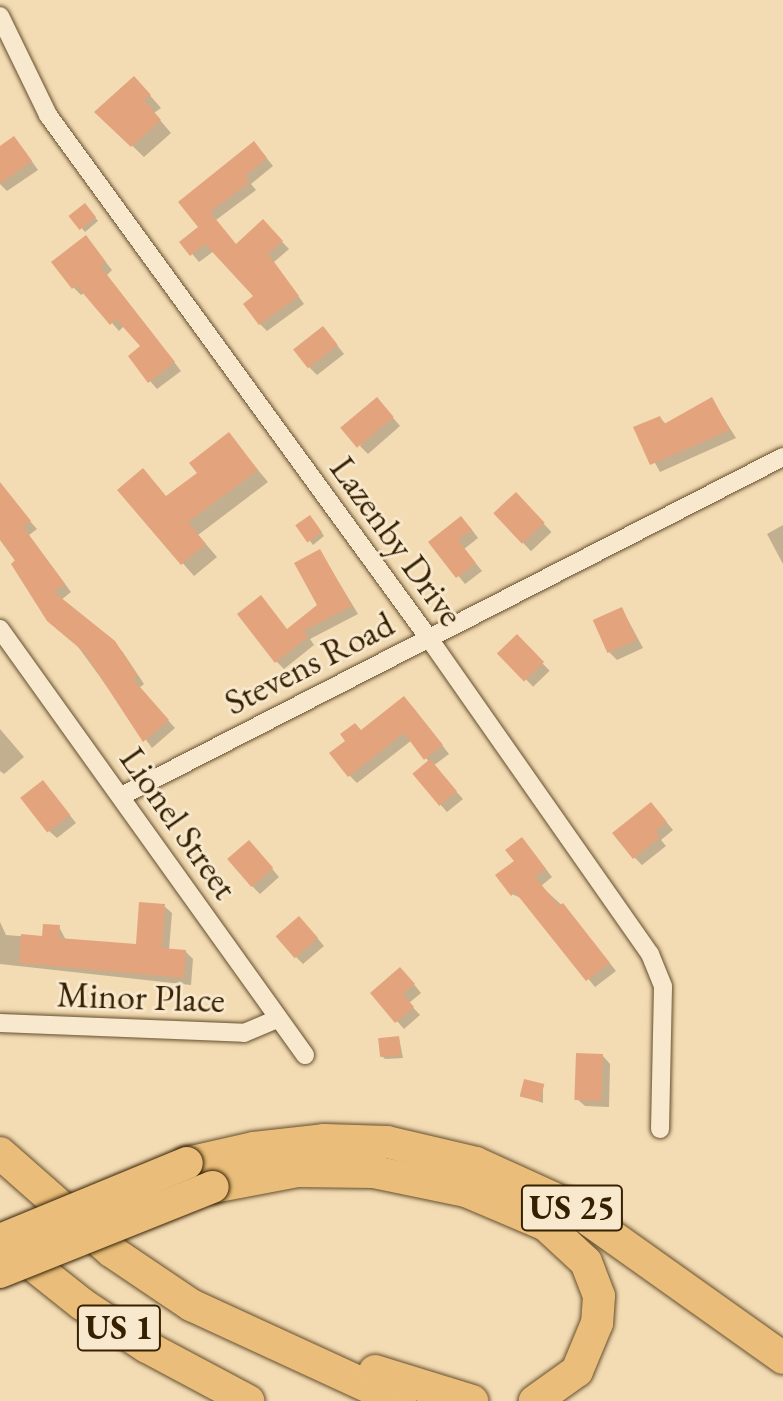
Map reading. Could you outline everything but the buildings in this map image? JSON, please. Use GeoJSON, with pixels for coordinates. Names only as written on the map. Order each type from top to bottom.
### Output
{"type":"FeatureCollection","features":[{"type":"Feature","properties":{"kind":"highway","name":"US 25"},"geometry":{"type":"LineString","coordinates":[[0,1240],[187,1163],[254,1148],[324,1140],[387,1142],[476,1163],[568,1205],[783,1358]]}},
{"type":"Feature","properties":{"kind":"highway","name":"US 1"},"geometry":{"type":"LineString","coordinates":[[0,1153],[111,1251],[225,1323],[400,1401]]}},
{"type":"Feature","properties":{"kind":"highway"},"geometry":{"type":"LineString","coordinates":[[0,1272],[213,1187],[298,1171],[374,1172],[466,1191],[546,1225],[586,1262],[599,1296],[594,1335],[577,1371],[535,1401]]}},
{"type":"Feature","properties":{"kind":"highway","name":"US 1"},"geometry":{"type":"LineString","coordinates":[[0,1240],[82,1304],[248,1401]]}},
{"type":"Feature","properties":{"kind":"highway"},"geometry":{"type":"LineString","coordinates":[[225,1323],[472,1401]]}},
{"type":"Feature","properties":{"kind":"street","name":"Lazenby Drive"},"geometry":{"type":"LineString","coordinates":[[0,16],[48,115],[428,637],[650,954],[663,987],[660,1129]]}},
{"type":"Feature","properties":{"kind":"street","name":"Stevens Road"},"geometry":{"type":"LineString","coordinates":[[121,796],[783,457]]}},
{"type":"Feature","properties":{"kind":"street","name":"Lionel Street"},"geometry":{"type":"LineString","coordinates":[[0,629],[305,1055]]}},
{"type":"Feature","properties":{"kind":"street","name":"Minor Place"},"geometry":{"type":"LineString","coordinates":[[0,1023],[244,1033],[277,1019]]}}]}
